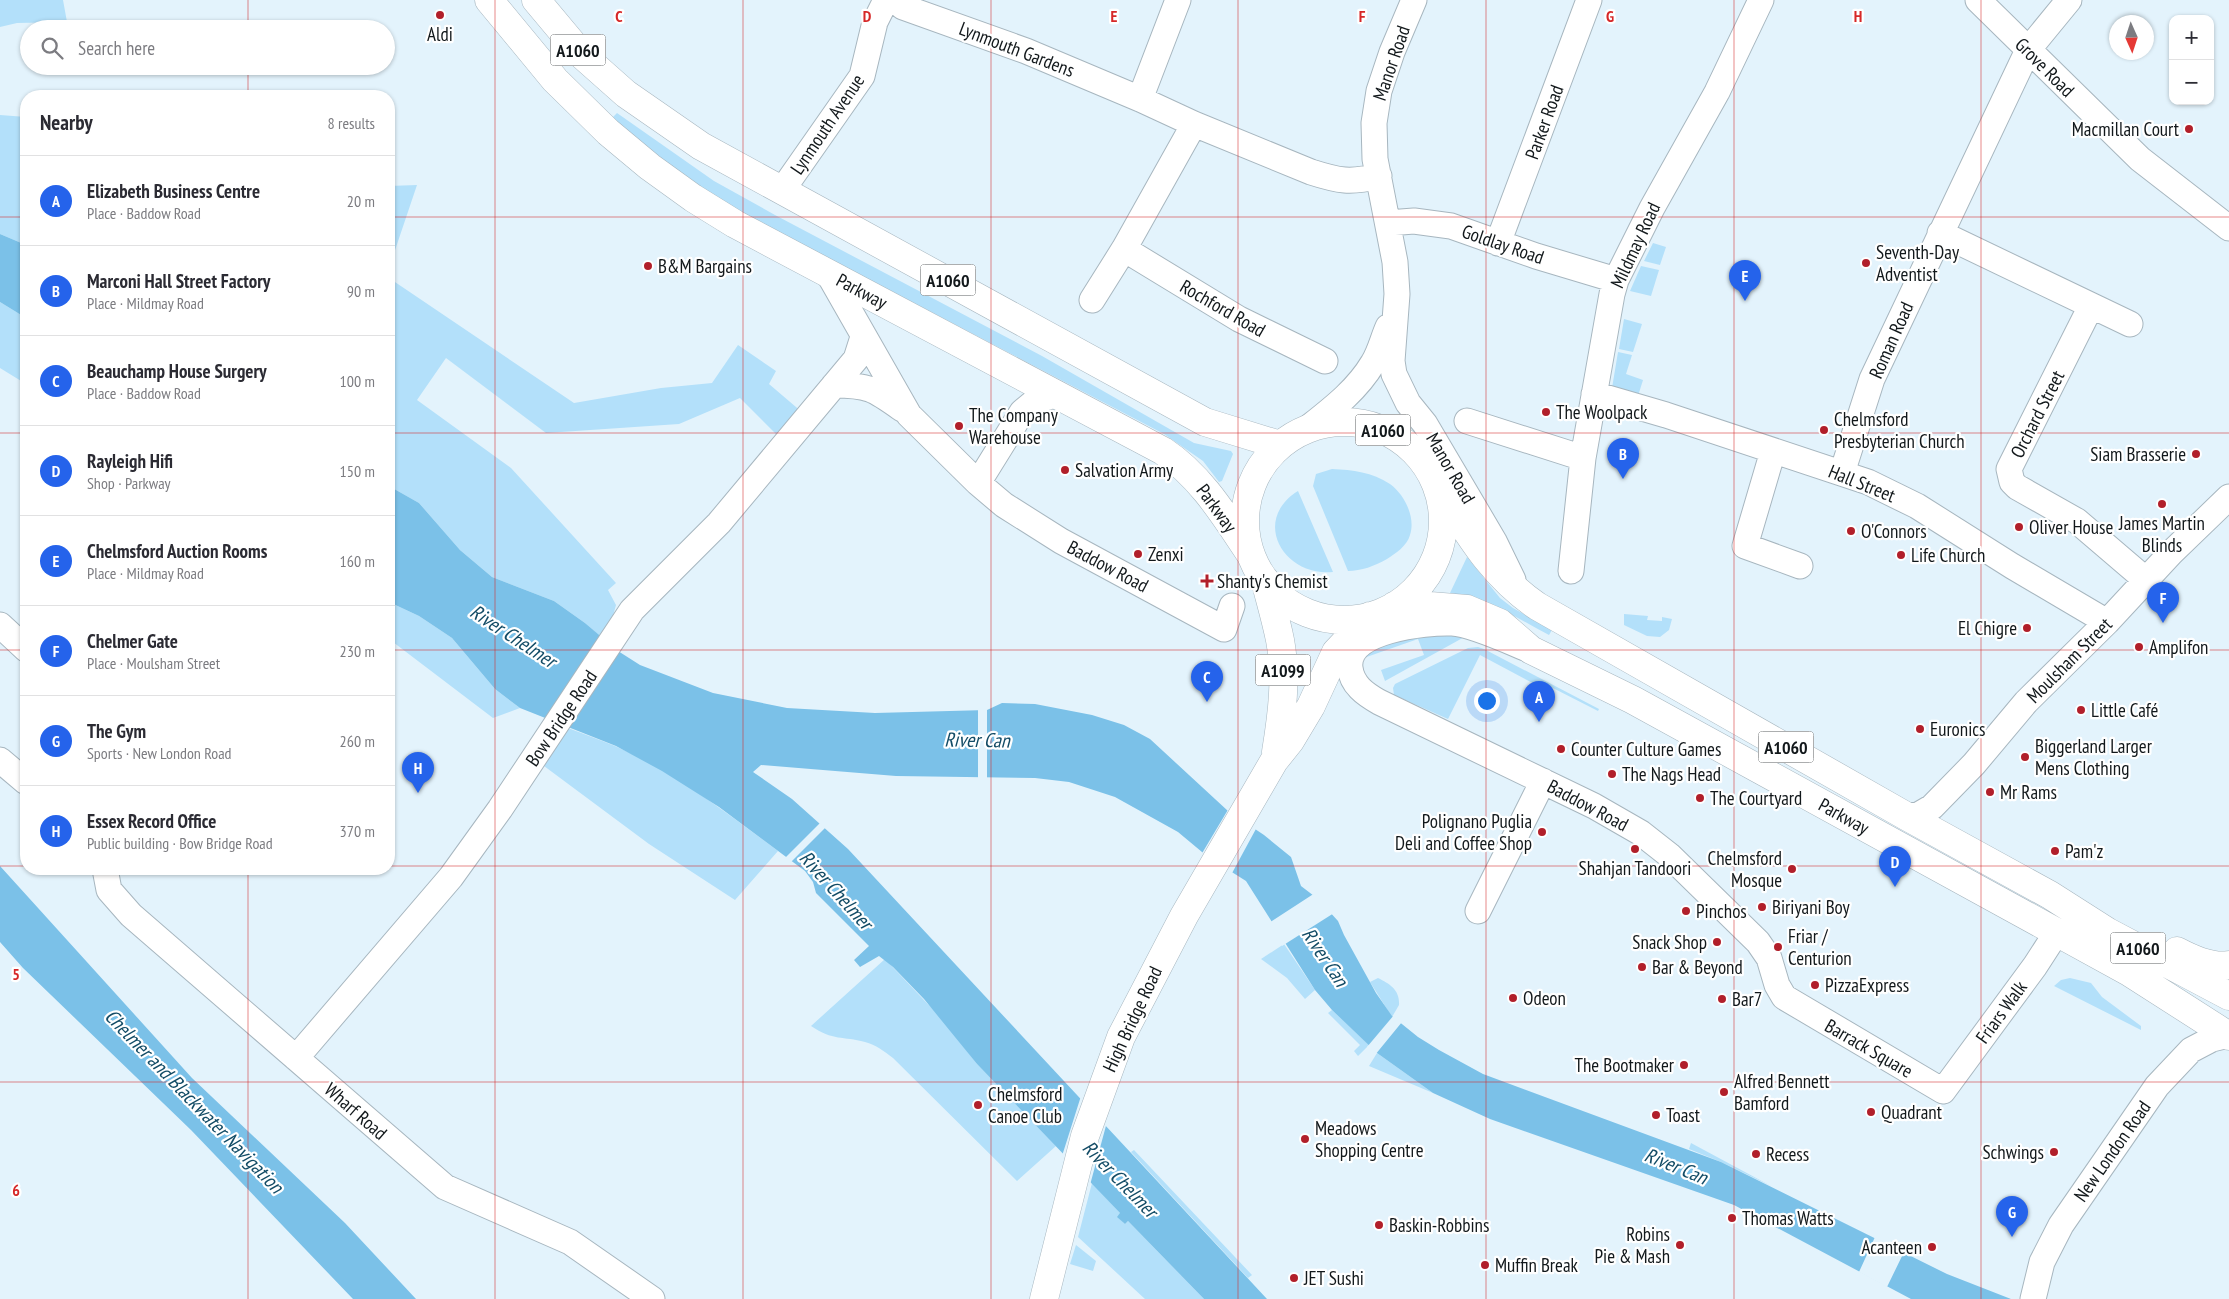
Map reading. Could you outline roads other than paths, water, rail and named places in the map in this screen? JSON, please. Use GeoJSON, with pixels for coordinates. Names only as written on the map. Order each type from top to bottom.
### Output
{"type":"FeatureCollection","features":[{"type":"Feature","properties":{"kind":"main road","name":"Parkway"},"geometry":{"type":"LineString","coordinates":[[489,0],[555,80],[608,132],[650,168],[734,224],[1178,460],[1191,473],[1221,511],[1251,555]]}},
{"type":"Feature","properties":{"kind":"main road","name":"A1060"},"geometry":{"type":"LineString","coordinates":[[536,0],[582,54],[626,94],[700,146],[1204,422],[1280,445]]}},
{"type":"Feature","properties":{"kind":"main road","name":"A1060"},"geometry":{"type":"LineString","coordinates":[[1344,422],[1369,425],[1385,430],[1404,441],[1419,455],[1436,483],[1444,522],[1441,542],[1436,557],[1422,582],[1406,598],[1382,612],[1350,620],[1325,618],[1298,608],[1278,594],[1265,580],[1251,555],[1245,524],[1249,492],[1259,470],[1280,445],[1308,428],[1344,422]]}},
{"type":"Feature","properties":{"kind":"main road","name":"Parkway"},"geometry":{"type":"LineString","coordinates":[[1436,483],[1483,556],[1500,576],[1524,597],[1906,816],[2050,895],[2108,932],[2229,996]]}},
{"type":"Feature","properties":{"kind":"main road","name":"High Bridge Road"},"geometry":{"type":"LineString","coordinates":[[1265,580],[1280,641],[1284,668],[1282,717],[1274,761]]}},
{"type":"Feature","properties":{"kind":"main road","name":"Parkway"},"geometry":{"type":"LineString","coordinates":[[1382,612],[1430,606],[1467,609],[1500,623],[1531,650],[1633,700],[2057,932],[2162,991],[2228,1035]]}},
{"type":"Feature","properties":{"kind":"main road","name":"High Bridge Road"},"geometry":{"type":"LineString","coordinates":[[1044,1299],[1085,1136],[1121,1037],[1184,916],[1274,761],[1290,741],[1311,706],[1336,652],[1382,612]]}},
{"type":"Feature","properties":{"kind":"main road","name":"Parkway"},"geometry":{"type":"LineString","coordinates":[[2050,895],[2114,920],[2192,959],[2207,964],[2229,965]]}},
{"type":"Feature","properties":{"kind":"street","name":"Lynmouth Avenue"},"geometry":{"type":"LineString","coordinates":[[783,190],[862,76],[875,22],[886,0]]}},
{"type":"Feature","properties":{"kind":"street","name":"Lynmouth Gardens"},"geometry":{"type":"LineString","coordinates":[[895,0],[903,6],[1026,51],[1140,99]]}},
{"type":"Feature","properties":{"kind":"street"},"geometry":{"type":"LineString","coordinates":[[1178,0],[1140,99],[1194,124],[1328,178],[1354,182],[1379,176]]}},
{"type":"Feature","properties":{"kind":"street","name":"Manor Road"},"geometry":{"type":"LineString","coordinates":[[1414,0],[1392,52],[1376,107],[1374,142],[1395,262],[1396,306],[1392,361],[1394,374],[1398,387],[1425,424],[1494,541],[1507,571],[1524,597]]}},
{"type":"Feature","properties":{"kind":"street","name":"Parker Road"},"geometry":{"type":"LineString","coordinates":[[1498,243],[1589,0]]}},
{"type":"Feature","properties":{"kind":"street","name":"Mildmay Road"},"geometry":{"type":"LineString","coordinates":[[1571,571],[1583,458],[1616,280],[1652,208],[1717,92],[1761,0]]}},
{"type":"Feature","properties":{"kind":"street","name":"Grove Road"},"geometry":{"type":"LineString","coordinates":[[1978,0],[2140,159],[2229,228]]}},
{"type":"Feature","properties":{"kind":"street","name":"Roman Road"},"geometry":{"type":"LineString","coordinates":[[1842,473],[1872,379],[1940,233],[2028,50],[2069,0]]}},
{"type":"Feature","properties":{"kind":"street"},"geometry":{"type":"LineString","coordinates":[[1092,300],[1124,249],[1194,124]]}},
{"type":"Feature","properties":{"kind":"street","name":"Goldlay Road"},"geometry":{"type":"LineString","coordinates":[[1388,223],[1433,222],[1451,226],[1498,243],[1616,280]]}},
{"type":"Feature","properties":{"kind":"street"},"geometry":{"type":"LineString","coordinates":[[1940,233],[2130,324]]}},
{"type":"Feature","properties":{"kind":"street","name":"Rochford Road"},"geometry":{"type":"LineString","coordinates":[[1124,249],[1239,320],[1325,362]]}},
{"type":"Feature","properties":{"kind":"street","name":"Baddow Road"},"geometry":{"type":"LineString","coordinates":[[828,273],[909,415],[978,484],[1004,505],[1062,541],[1224,629],[1232,606]]}},
{"type":"Feature","properties":{"kind":"street","name":"Manor Road"},"geometry":{"type":"LineString","coordinates":[[1308,428],[1346,397],[1362,380],[1374,362],[1396,306]]}},
{"type":"Feature","properties":{"kind":"street","name":"Orchard Street"},"geometry":{"type":"LineString","coordinates":[[2091,306],[2009,469],[2010,476],[2017,487],[2077,521],[2146,580]]}},
{"type":"Feature","properties":{"kind":"street","name":"Bow Bridge Road"},"geometry":{"type":"LineString","coordinates":[[296,1058],[451,877],[500,810],[632,610],[719,523],[856,359],[863,336]]}},
{"type":"Feature","properties":{"kind":"street"},"geometry":{"type":"LineString","coordinates":[[834,385],[861,385],[876,390],[909,415]]}},
{"type":"Feature","properties":{"kind":"street"},"geometry":{"type":"LineString","coordinates":[[978,484],[1022,412],[1034,402],[1057,394]]}},
{"type":"Feature","properties":{"kind":"street","name":"Hall Street"},"geometry":{"type":"LineString","coordinates":[[1594,394],[1666,415],[1868,482],[1917,506],[2107,622]]}},
{"type":"Feature","properties":{"kind":"street"},"geometry":{"type":"LineString","coordinates":[[1467,421],[1583,458]]}},
{"type":"Feature","properties":{"kind":"street"},"geometry":{"type":"LineString","coordinates":[[1772,451],[1745,546],[1800,566]]}},
{"type":"Feature","properties":{"kind":"street","name":"Moulsham Street"},"geometry":{"type":"LineString","coordinates":[[1906,816],[1920,814],[1932,807],[1974,764],[2026,702],[2107,622],[2229,496]]}},
{"type":"Feature","properties":{"kind":"street","name":"Parkway"},"geometry":{"type":"LineString","coordinates":[[1352,654],[1361,645],[1375,636],[1390,631],[1417,625],[1454,623],[1531,650]]}},
{"type":"Feature","properties":{"kind":"street"},"geometry":{"type":"LineString","coordinates":[[0,625],[20,643]]}},
{"type":"Feature","properties":{"kind":"street","name":"Baddow Road"},"geometry":{"type":"LineString","coordinates":[[1352,654],[1349,665],[1351,677],[1367,695],[1602,810],[1641,833],[1669,855],[1758,942],[1769,958],[1776,985],[1784,997],[1794,1005]]}},
{"type":"Feature","properties":{"kind":"street"},"geometry":{"type":"LineString","coordinates":[[0,760],[20,777]]}},
{"type":"Feature","properties":{"kind":"street"},"geometry":{"type":"LineString","coordinates":[[1478,911],[1543,781]]}},
{"type":"Feature","properties":{"kind":"street","name":"Wharf Road"},"geometry":{"type":"LineString","coordinates":[[106,875],[109,890],[132,915],[445,1187],[570,1242],[652,1299]]}},
{"type":"Feature","properties":{"kind":"street","name":"Friars Walk"},"geometry":{"type":"LineString","coordinates":[[1943,1091],[2057,932]]}},
{"type":"Feature","properties":{"kind":"street","name":"Barrack Square"},"geometry":{"type":"LineString","coordinates":[[1794,1005],[1943,1091]]}},
{"type":"Feature","properties":{"kind":"street","name":"New London Road"},"geometry":{"type":"LineString","coordinates":[[2033,1299],[2042,1262],[2061,1225],[2157,1086],[2191,1050],[2212,1039],[2228,1035]]}},
{"type":"Feature","properties":{"kind":"water"},"geometry":{"type":"Polygon","coordinates":[[[0,234],[20,242],[20,314],[0,302],[0,234]]]}},
{"type":"Feature","properties":{"kind":"water"},"geometry":{"type":"Polygon","coordinates":[[[395,489],[419,503],[460,550],[492,577],[554,601],[585,623],[618,651],[640,665],[713,693],[787,708],[875,713],[987,710],[1002,703],[1035,704],[1092,715],[1124,725],[1150,739],[1228,811],[1264,835],[1291,857],[1301,886],[1318,899],[1338,921],[1376,993],[1392,1016],[1418,1037],[1483,1074],[1721,1162],[1947,1274],[2011,1299],[1911,1299],[1734,1205],[1490,1119],[1433,1093],[1377,1053],[1332,1010],[1315,990],[1246,881],[1208,857],[1178,832],[1115,797],[1069,782],[1035,778],[896,776],[761,765],[753,772],[792,799],[848,849],[1267,1299],[1204,1299],[1128,1221],[1125,1224],[1117,1217],[1120,1213],[977,1064],[924,999],[893,967],[879,956],[860,967],[854,960],[869,946],[816,893],[813,882],[805,871],[719,807],[662,771],[616,746],[520,708],[495,689],[452,638],[419,616],[395,605],[395,489]]]}},
{"type":"Feature","properties":{"kind":"water","name":"Chelmer and Blackwater Navigation"},"geometry":{"type":"Polygon","coordinates":[[[0,866],[192,1078],[345,1223],[416,1299],[353,1299],[191,1130],[23,968],[0,942],[0,866]]]}},
{"type":"Feature","properties":{"kind":"place","name":"Aldi"},"geometry":{"type":"Point","coordinates":[440,15]}},
{"type":"Feature","properties":{"kind":"place","name":"Macmillan Court"},"geometry":{"type":"Point","coordinates":[2189,129]}},
{"type":"Feature","properties":{"kind":"place","name":"Seventh-Day Adventist"},"geometry":{"type":"Point","coordinates":[1866,263]}},
{"type":"Feature","properties":{"kind":"place","name":"B&M Bargains"},"geometry":{"type":"Point","coordinates":[648,266]}},
{"type":"Feature","properties":{"kind":"place","name":"Chelmsford Auction Rooms"},"geometry":{"type":"Point","coordinates":[1745,301]}},
{"type":"Feature","properties":{"kind":"place","name":"The Woolpack"},"geometry":{"type":"Point","coordinates":[1546,412]}},
{"type":"Feature","properties":{"kind":"place","name":"The Company Warehouse"},"geometry":{"type":"Point","coordinates":[959,426]}},
{"type":"Feature","properties":{"kind":"place","name":"Chelmsford Presbyterian Church"},"geometry":{"type":"Point","coordinates":[1824,430]}},
{"type":"Feature","properties":{"kind":"place","name":"Siam Brasserie"},"geometry":{"type":"Point","coordinates":[2196,454]}},
{"type":"Feature","properties":{"kind":"place","name":"Salvation Army"},"geometry":{"type":"Point","coordinates":[1065,470]}},
{"type":"Feature","properties":{"kind":"place","name":"Marconi Hall Street Factory"},"geometry":{"type":"Point","coordinates":[1623,479]}},
{"type":"Feature","properties":{"kind":"place","name":"James Martin Blinds"},"geometry":{"type":"Point","coordinates":[2162,504]}},
{"type":"Feature","properties":{"kind":"place","name":"Oliver House"},"geometry":{"type":"Point","coordinates":[2019,527]}},
{"type":"Feature","properties":{"kind":"place","name":"O'Connors"},"geometry":{"type":"Point","coordinates":[1851,531]}},
{"type":"Feature","properties":{"kind":"place","name":"Zenxi"},"geometry":{"type":"Point","coordinates":[1138,554]}},
{"type":"Feature","properties":{"kind":"place","name":"Life Church"},"geometry":{"type":"Point","coordinates":[1901,555]}},
{"type":"Feature","properties":{"kind":"place","name":"Shanty's Chemist"},"geometry":{"type":"Point","coordinates":[1207,581]}},
{"type":"Feature","properties":{"kind":"place","name":"Chelmer Gate"},"geometry":{"type":"Point","coordinates":[2163,623]}},
{"type":"Feature","properties":{"kind":"place","name":"El Chigre"},"geometry":{"type":"Point","coordinates":[2027,628]}},
{"type":"Feature","properties":{"kind":"place","name":"Amplifon"},"geometry":{"type":"Point","coordinates":[2139,647]}},
{"type":"Feature","properties":{"kind":"place","name":"Beauchamp House Surgery"},"geometry":{"type":"Point","coordinates":[1207,702]}},
{"type":"Feature","properties":{"kind":"place","name":"Little Café"},"geometry":{"type":"Point","coordinates":[2081,710]}},
{"type":"Feature","properties":{"kind":"place","name":"Elizabeth Business Centre"},"geometry":{"type":"Point","coordinates":[1539,722]}},
{"type":"Feature","properties":{"kind":"place","name":"Euronics"},"geometry":{"type":"Point","coordinates":[1920,729]}},
{"type":"Feature","properties":{"kind":"place","name":"Counter Culture Games"},"geometry":{"type":"Point","coordinates":[1561,749]}},
{"type":"Feature","properties":{"kind":"place","name":"Biggerland Larger Mens Clothing"},"geometry":{"type":"Point","coordinates":[2025,757]}},
{"type":"Feature","properties":{"kind":"place","name":"The Nags Head"},"geometry":{"type":"Point","coordinates":[1612,774]}},
{"type":"Feature","properties":{"kind":"place","name":"Mr Rams"},"geometry":{"type":"Point","coordinates":[1990,792]}},
{"type":"Feature","properties":{"kind":"place","name":"Essex Record Office"},"geometry":{"type":"Point","coordinates":[418,793]}},
{"type":"Feature","properties":{"kind":"place","name":"The Courtyard"},"geometry":{"type":"Point","coordinates":[1700,798]}},
{"type":"Feature","properties":{"kind":"place","name":"Polignano Puglia Deli and Coffee Shop"},"geometry":{"type":"Point","coordinates":[1542,832]}},
{"type":"Feature","properties":{"kind":"place","name":"Shahjan Tandoori"},"geometry":{"type":"Point","coordinates":[1635,849]}},
{"type":"Feature","properties":{"kind":"place","name":"Pam'z"},"geometry":{"type":"Point","coordinates":[2055,851]}},
{"type":"Feature","properties":{"kind":"place","name":"Chelmsford Mosque"},"geometry":{"type":"Point","coordinates":[1792,869]}},
{"type":"Feature","properties":{"kind":"place","name":"Rayleigh Hifi"},"geometry":{"type":"Point","coordinates":[1895,887]}},
{"type":"Feature","properties":{"kind":"place","name":"Biriyani Boy"},"geometry":{"type":"Point","coordinates":[1762,907]}},
{"type":"Feature","properties":{"kind":"place","name":"Pinchos"},"geometry":{"type":"Point","coordinates":[1686,911]}},
{"type":"Feature","properties":{"kind":"place","name":"Snack Shop"},"geometry":{"type":"Point","coordinates":[1717,942]}},
{"type":"Feature","properties":{"kind":"place","name":"Friar / Centurion"},"geometry":{"type":"Point","coordinates":[1778,947]}},
{"type":"Feature","properties":{"kind":"place","name":"Bar & Beyond"},"geometry":{"type":"Point","coordinates":[1642,967]}},
{"type":"Feature","properties":{"kind":"place","name":"PizzaExpress"},"geometry":{"type":"Point","coordinates":[1815,985]}},
{"type":"Feature","properties":{"kind":"place","name":"Odeon"},"geometry":{"type":"Point","coordinates":[1513,998]}},
{"type":"Feature","properties":{"kind":"place","name":"Bar7"},"geometry":{"type":"Point","coordinates":[1722,999]}},
{"type":"Feature","properties":{"kind":"place","name":"The Bootmaker"},"geometry":{"type":"Point","coordinates":[1684,1065]}},
{"type":"Feature","properties":{"kind":"place","name":"Alfred Bennett Bamford"},"geometry":{"type":"Point","coordinates":[1724,1092]}},
{"type":"Feature","properties":{"kind":"place","name":"Chelmsford Canoe Club"},"geometry":{"type":"Point","coordinates":[978,1105]}},
{"type":"Feature","properties":{"kind":"place","name":"Quadrant"},"geometry":{"type":"Point","coordinates":[1871,1112]}},
{"type":"Feature","properties":{"kind":"place","name":"Toast"},"geometry":{"type":"Point","coordinates":[1656,1115]}},
{"type":"Feature","properties":{"kind":"place","name":"Meadows Shopping Centre"},"geometry":{"type":"Point","coordinates":[1305,1139]}},
{"type":"Feature","properties":{"kind":"place","name":"Schwings"},"geometry":{"type":"Point","coordinates":[2054,1152]}},
{"type":"Feature","properties":{"kind":"place","name":"Recess"},"geometry":{"type":"Point","coordinates":[1756,1154]}},
{"type":"Feature","properties":{"kind":"place","name":"Thomas Watts"},"geometry":{"type":"Point","coordinates":[1732,1218]}},
{"type":"Feature","properties":{"kind":"place","name":"Baskin-Robbins"},"geometry":{"type":"Point","coordinates":[1379,1225]}},
{"type":"Feature","properties":{"kind":"place","name":"The Gym"},"geometry":{"type":"Point","coordinates":[2012,1237]}},
{"type":"Feature","properties":{"kind":"place","name":"Robins Pie & Mash"},"geometry":{"type":"Point","coordinates":[1680,1245]}},
{"type":"Feature","properties":{"kind":"place","name":"Acanteen"},"geometry":{"type":"Point","coordinates":[1932,1247]}},
{"type":"Feature","properties":{"kind":"place","name":"Muffin Break"},"geometry":{"type":"Point","coordinates":[1485,1265]}},
{"type":"Feature","properties":{"kind":"place","name":"JET Sushi"},"geometry":{"type":"Point","coordinates":[1294,1278]}},
{"type":"Feature","properties":{"kind":"water label","name":"River Chelmer"},"geometry":{"type":"Point","coordinates":[513,636]}},
{"type":"Feature","properties":{"kind":"water label","name":"River Can"},"geometry":{"type":"Point","coordinates":[977,740]}},
{"type":"Feature","properties":{"kind":"water label","name":"River Chelmer"},"geometry":{"type":"Point","coordinates":[836,890]}},
{"type":"Feature","properties":{"kind":"water label","name":"River Can"},"geometry":{"type":"Point","coordinates":[1325,957]}},
{"type":"Feature","properties":{"kind":"water label","name":"River Can"},"geometry":{"type":"Point","coordinates":[1676,1166]}},
{"type":"Feature","properties":{"kind":"water label","name":"River Chelmer"},"geometry":{"type":"Point","coordinates":[1120,1179]}}]}
